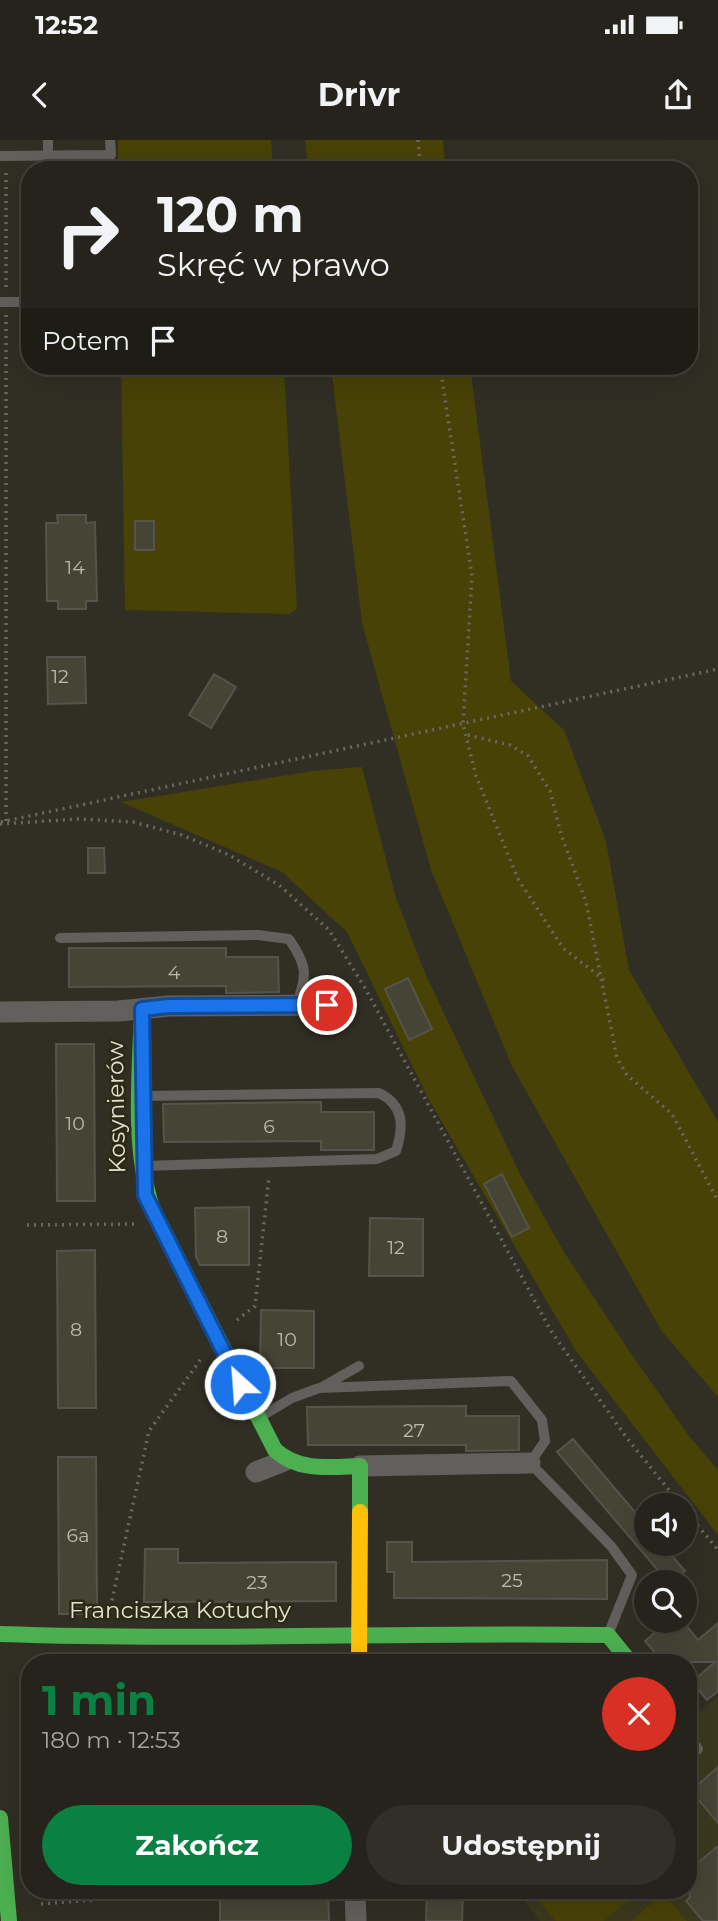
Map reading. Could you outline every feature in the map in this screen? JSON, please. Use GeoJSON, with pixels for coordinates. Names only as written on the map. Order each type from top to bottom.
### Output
{"type":"FeatureCollection","features":[{"type":"Feature","properties":{"kind":"street"},"geometry":{"type":"LineString","coordinates":[[142,1009],[169,1006],[327,1005]]}},
{"type":"Feature","properties":{"kind":"street","name":"Kosynierów"},"geometry":{"type":"LineString","coordinates":[[0,1012],[142,1009],[145,1195],[258,1419]]}},
{"type":"Feature","properties":{"kind":"street"},"geometry":{"type":"LineString","coordinates":[[258,1419],[284,1461],[295,1465],[530,1463]]}},
{"type":"Feature","properties":{"kind":"street"},"geometry":{"type":"LineString","coordinates":[[256,1472],[284,1461]]}},
{"type":"Feature","properties":{"kind":"street"},"geometry":{"type":"LineString","coordinates":[[359,1654],[360,1466]]}},
{"type":"Feature","properties":{"kind":"street","name":"Franciszka Kotuchy"},"geometry":{"type":"LineString","coordinates":[[0,1634],[105,1637],[486,1633],[608,1635]]}},
{"type":"Feature","properties":{"kind":"street"},"geometry":{"type":"LineString","coordinates":[[608,1635],[623,1654]]}},
{"type":"Feature","properties":{"kind":"street"},"geometry":{"type":"LineString","coordinates":[[0,1818],[9,1921]]}},
{"type":"Feature","properties":{"kind":"street"},"geometry":{"type":"LineString","coordinates":[[355,1899],[356,1921]]}},
{"type":"Feature","properties":{"kind":"lane"},"geometry":{"type":"LineString","coordinates":[[48,140],[48,161]]}},
{"type":"Feature","properties":{"kind":"lane"},"geometry":{"type":"LineString","coordinates":[[3,156],[111,155],[110,140]]}},
{"type":"Feature","properties":{"kind":"lane"},"geometry":{"type":"LineString","coordinates":[[3,302],[21,302]]}},
{"type":"Feature","properties":{"kind":"lane"},"geometry":{"type":"LineString","coordinates":[[60,938],[258,935],[289,939],[303,959],[305,983],[296,1005]]}},
{"type":"Feature","properties":{"kind":"lane"},"geometry":{"type":"LineString","coordinates":[[142,1096],[366,1091],[392,1099],[400,1112],[402,1134],[396,1151],[377,1159],[143,1166]]}},
{"type":"Feature","properties":{"kind":"lane"},"geometry":{"type":"LineString","coordinates":[[258,1419],[292,1398],[319,1388],[359,1366]]}},
{"type":"Feature","properties":{"kind":"lane"},"geometry":{"type":"LineString","coordinates":[[319,1388],[511,1381],[541,1420],[545,1441],[530,1463],[611,1546],[632,1575],[608,1635]]}},
{"type":"Feature","properties":{"kind":"path"},"geometry":{"type":"LineString","coordinates":[[418,140],[420,161]]}},
{"type":"Feature","properties":{"kind":"path"},"geometry":{"type":"LineString","coordinates":[[3,156],[6,821]]}},
{"type":"Feature","properties":{"kind":"path"},"geometry":{"type":"LineString","coordinates":[[441,375],[472,576],[463,724],[468,735],[476,776],[518,879],[563,948],[604,980]]}},
{"type":"Feature","properties":{"kind":"path"},"geometry":{"type":"LineString","coordinates":[[0,822],[718,669]]}},
{"type":"Feature","properties":{"kind":"path"},"geometry":{"type":"LineString","coordinates":[[468,735],[510,745],[528,756],[550,791],[561,834],[586,902],[604,980],[610,1038],[617,1058],[627,1075],[672,1114],[718,1201]]}},
{"type":"Feature","properties":{"kind":"path"},"geometry":{"type":"LineString","coordinates":[[105,1637],[149,1431],[217,1337],[255,1306],[271,1162]]}},
{"type":"Feature","properties":{"kind":"path"},"geometry":{"type":"LineString","coordinates":[[27,1225],[160,1224]]}},
{"type":"Feature","properties":{"kind":"path"},"geometry":{"type":"LineString","coordinates":[[697,1525],[718,1550]]}},
{"type":"Feature","properties":{"kind":"path"},"geometry":{"type":"LineString","coordinates":[[41,1903],[92,1899]]}},
{"type":"Feature","properties":{"kind":"shaded area"},"geometry":{"type":"Polygon","coordinates":[[[118,140],[271,140],[272,161],[118,161],[118,140]]]}},
{"type":"Feature","properties":{"kind":"shaded area"},"geometry":{"type":"Polygon","coordinates":[[[305,140],[443,140],[445,161],[307,161],[305,140]]]}},
{"type":"Feature","properties":{"kind":"shaded area"},"geometry":{"type":"Polygon","coordinates":[[[121,375],[284,375],[297,609],[290,614],[125,610],[121,375]]]}},
{"type":"Feature","properties":{"kind":"shaded area"},"geometry":{"type":"Polygon","coordinates":[[[332,375],[471,375],[511,681],[564,730],[606,841],[629,970],[718,1122],[718,1397],[661,1330],[512,1066],[431,870],[362,623],[332,375]]]}},
{"type":"Feature","properties":{"kind":"shaded area"},"geometry":{"type":"Polygon","coordinates":[[[362,767],[396,898],[425,973],[520,1174],[564,1252],[689,1436],[718,1470],[718,1535],[697,1508],[697,1493],[686,1493],[576,1351],[428,1098],[347,932],[282,872],[121,802],[313,771],[362,767]]]}},
{"type":"Feature","properties":{"kind":"shaded area"},"geometry":{"type":"Polygon","coordinates":[[[718,1696],[718,1921],[540,1921],[523,1899],[697,1899],[697,1714],[718,1696]]]}},
{"type":"Feature","properties":{"kind":"shaded area"},"geometry":{"type":"Polygon","coordinates":[[[537,1899],[630,1899],[604,1921],[556,1921],[537,1899]]]}},
{"type":"Feature","properties":{"kind":"shaded area"},"geometry":{"type":"Polygon","coordinates":[[[656,1899],[668,1899],[687,1921],[631,1921],[656,1899]]]}},
{"type":"Feature","properties":{"kind":"building"},"geometry":{"type":"Polygon","coordinates":[[[57,515],[86,515],[86,523],[95,522],[97,601],[86,601],[86,609],[58,609],[58,601],[47,601],[46,523],[58,523],[57,515]]]}},
{"type":"Feature","properties":{"kind":"building"},"geometry":{"type":"Polygon","coordinates":[[[135,521],[154,521],[154,550],[135,550],[135,521]]]}},
{"type":"Feature","properties":{"kind":"building"},"geometry":{"type":"Polygon","coordinates":[[[47,657],[85,657],[86,703],[48,704],[47,657]]]}},
{"type":"Feature","properties":{"kind":"building"},"geometry":{"type":"Polygon","coordinates":[[[214,674],[236,687],[211,728],[189,715],[214,674]]]}},
{"type":"Feature","properties":{"kind":"building"},"geometry":{"type":"Polygon","coordinates":[[[88,848],[104,848],[105,873],[88,873],[88,848]]]}},
{"type":"Feature","properties":{"kind":"building"},"geometry":{"type":"Polygon","coordinates":[[[69,948],[226,948],[226,957],[278,957],[279,992],[226,993],[226,986],[69,987],[69,948]]]}},
{"type":"Feature","properties":{"kind":"building"},"geometry":{"type":"Polygon","coordinates":[[[408,978],[432,1029],[409,1040],[385,989],[408,978]]]}},
{"type":"Feature","properties":{"kind":"building"},"geometry":{"type":"Polygon","coordinates":[[[56,1044],[94,1044],[95,1201],[57,1201],[56,1044]]]}},
{"type":"Feature","properties":{"kind":"building"},"geometry":{"type":"Polygon","coordinates":[[[321,1102],[321,1112],[374,1112],[374,1150],[321,1150],[321,1141],[164,1142],[163,1104],[321,1102]]]}},
{"type":"Feature","properties":{"kind":"building"},"geometry":{"type":"Polygon","coordinates":[[[502,1174],[529,1228],[512,1237],[484,1184],[502,1174]]]}},
{"type":"Feature","properties":{"kind":"building"},"geometry":{"type":"Polygon","coordinates":[[[249,1207],[249,1265],[200,1265],[196,1257],[195,1208],[249,1207]]]}},
{"type":"Feature","properties":{"kind":"building"},"geometry":{"type":"Polygon","coordinates":[[[370,1218],[423,1219],[423,1276],[369,1276],[370,1218]]]}},
{"type":"Feature","properties":{"kind":"building"},"geometry":{"type":"Polygon","coordinates":[[[95,1250],[96,1408],[58,1408],[57,1251],[95,1250]]]}},
{"type":"Feature","properties":{"kind":"building"},"geometry":{"type":"Polygon","coordinates":[[[261,1310],[314,1311],[314,1368],[260,1368],[261,1310]]]}},
{"type":"Feature","properties":{"kind":"building"},"geometry":{"type":"Polygon","coordinates":[[[466,1406],[466,1416],[519,1416],[519,1450],[466,1451],[466,1445],[308,1445],[307,1407],[466,1406]]]}},
{"type":"Feature","properties":{"kind":"building"},"geometry":{"type":"Polygon","coordinates":[[[573,1439],[634,1511],[634,1542],[557,1452],[573,1439]]]}},
{"type":"Feature","properties":{"kind":"building"},"geometry":{"type":"Polygon","coordinates":[[[58,1457],[96,1457],[97,1614],[59,1614],[58,1457]]]}},
{"type":"Feature","properties":{"kind":"building"},"geometry":{"type":"Polygon","coordinates":[[[387,1542],[412,1542],[412,1562],[607,1560],[607,1599],[394,1598],[394,1572],[387,1572],[387,1542]]]}},
{"type":"Feature","properties":{"kind":"building"},"geometry":{"type":"Polygon","coordinates":[[[145,1549],[178,1549],[178,1563],[336,1562],[336,1601],[144,1602],[145,1549]]]}},
{"type":"Feature","properties":{"kind":"building"},"geometry":{"type":"Polygon","coordinates":[[[646,1556],[672,1556],[684,1570],[658,1570],[646,1556]]]}},
{"type":"Feature","properties":{"kind":"building"},"geometry":{"type":"Polygon","coordinates":[[[718,1623],[718,1691],[707,1700],[697,1688],[697,1678],[715,1662],[697,1662],[697,1654],[656,1654],[645,1641],[655,1633],[692,1633],[698,1640],[718,1623]]]}},
{"type":"Feature","properties":{"kind":"building"},"geometry":{"type":"Polygon","coordinates":[[[718,1767],[718,1823],[697,1798],[697,1786],[718,1767]]]}},
{"type":"Feature","properties":{"kind":"building"},"geometry":{"type":"Polygon","coordinates":[[[718,1846],[718,1921],[703,1921],[686,1901],[697,1899],[697,1864],[718,1846]]]}},
{"type":"Feature","properties":{"kind":"building"},"geometry":{"type":"Polygon","coordinates":[[[220,1899],[328,1899],[329,1921],[220,1921],[220,1899]]]}},
{"type":"Feature","properties":{"kind":"building"},"geometry":{"type":"Polygon","coordinates":[[[427,1899],[463,1899],[462,1921],[426,1921],[427,1899]]]}},
{"type":"Feature","properties":{"kind":"traffic: fast"},"geometry":{"type":"LineString","coordinates":[[142,1009],[140,1134],[152,1208],[275,1450],[294,1462],[315,1467],[360,1466],[360,1512]]}},
{"type":"Feature","properties":{"kind":"traffic: fast"},"geometry":{"type":"LineString","coordinates":[[0,1634],[152,1637],[608,1635],[623,1654]]}},
{"type":"Feature","properties":{"kind":"traffic: fast"},"geometry":{"type":"LineString","coordinates":[[0,1818],[9,1921]]}},
{"type":"Feature","properties":{"kind":"traffic: slow"},"geometry":{"type":"LineString","coordinates":[[359,1654],[360,1512]]}},
{"type":"Feature","properties":{"kind":"route"},"geometry":{"type":"LineString","coordinates":[[240,1384],[145,1195],[142,1145],[142,1009],[169,1006],[327,1005]]}}]}
